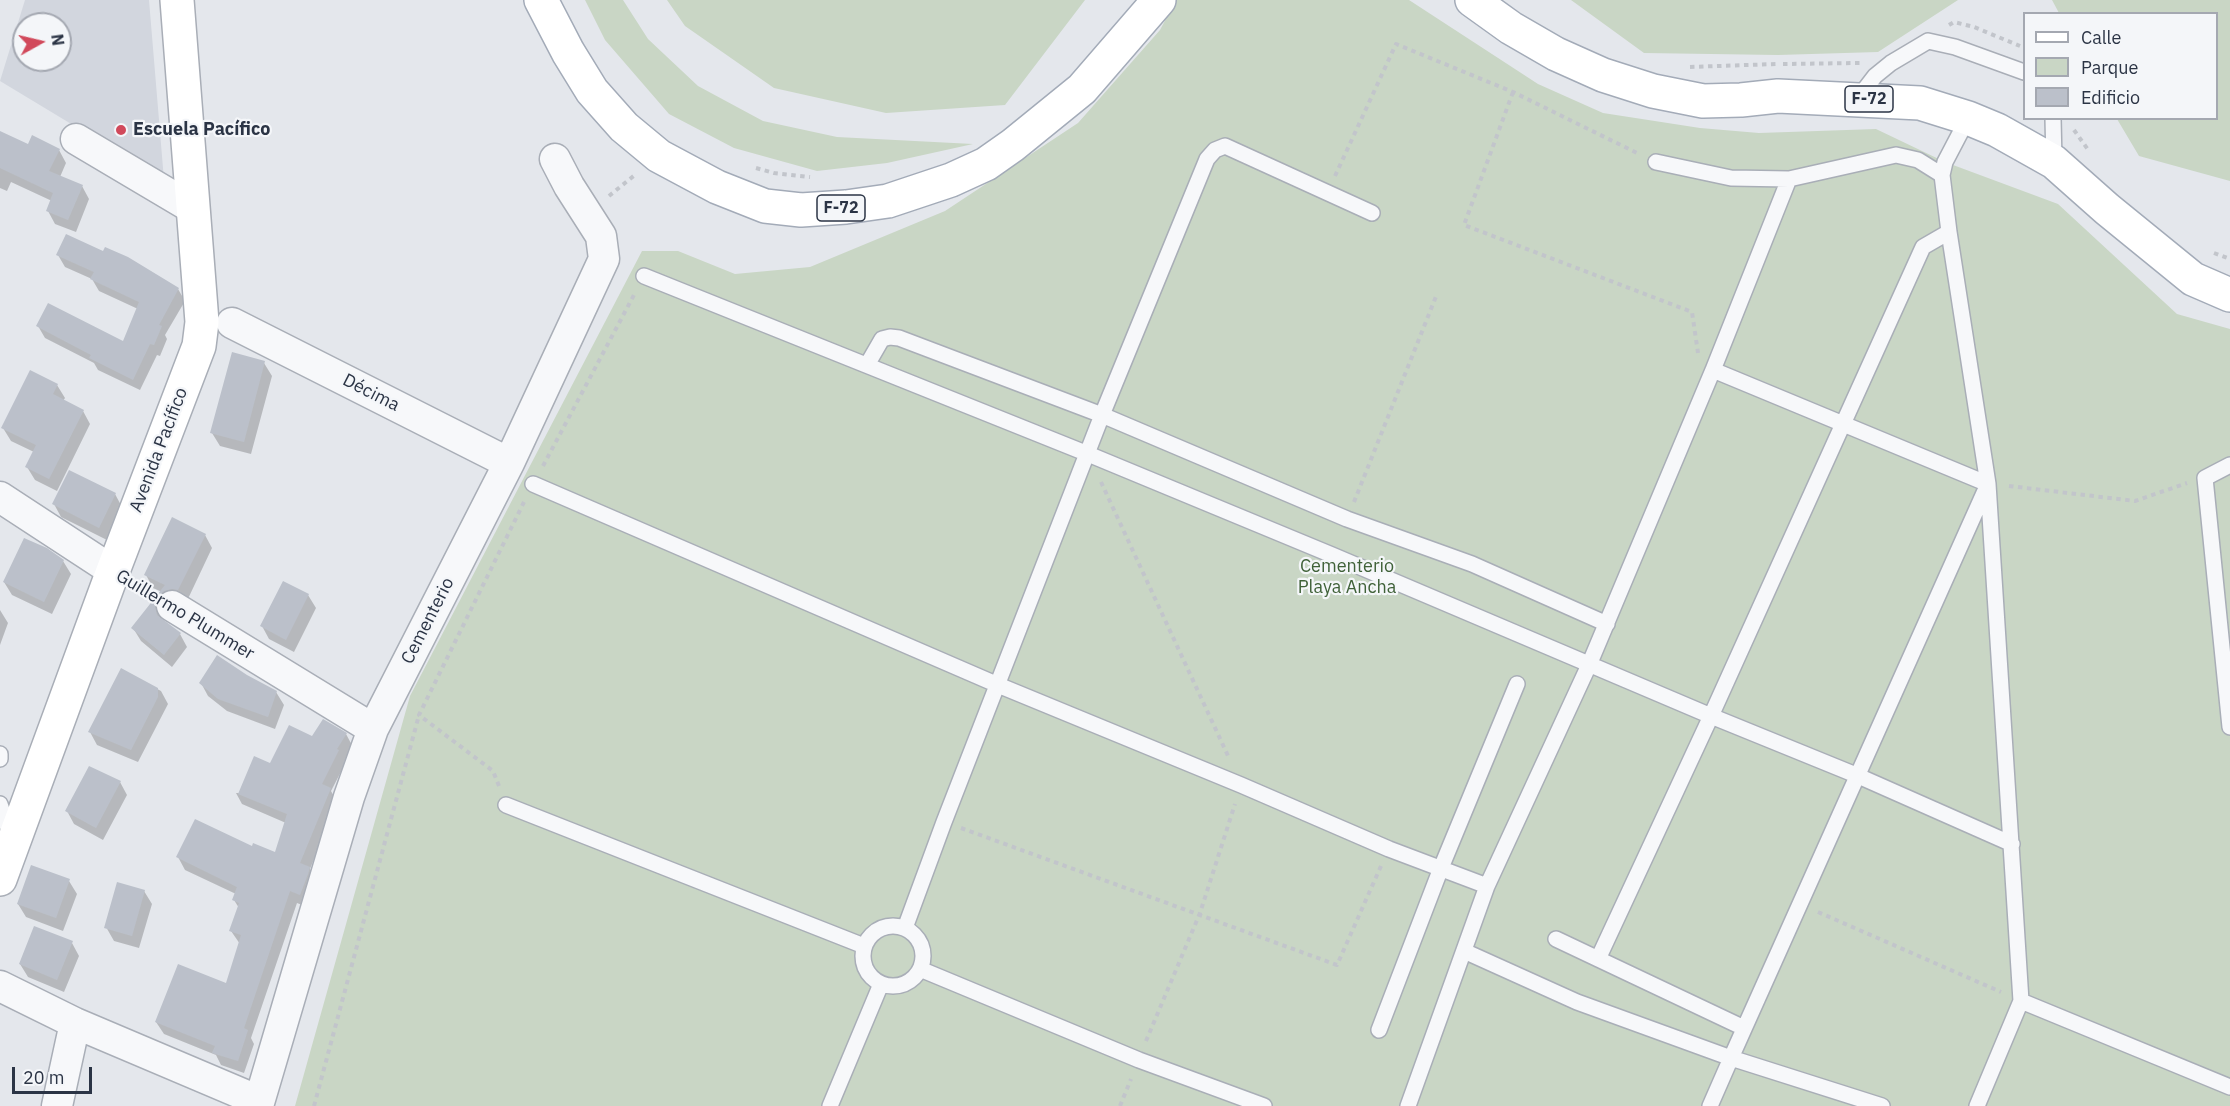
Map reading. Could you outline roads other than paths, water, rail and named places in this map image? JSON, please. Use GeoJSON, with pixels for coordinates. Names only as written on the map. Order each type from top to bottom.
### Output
{"type":"FeatureCollection","features":[{"type":"Feature","properties":{"kind":"main road","name":"Avenida Pacífico"},"geometry":{"type":"LineString","coordinates":[[0,879],[113,571],[199,346],[202,322],[177,0]]}},
{"type":"Feature","properties":{"kind":"main road","name":"F-72"},"geometry":{"type":"LineString","coordinates":[[542,0],[568,52],[592,91],[624,127],[659,156],[717,187],[765,206],[801,210],[846,207],[897,198],[951,180],[986,164],[1082,89],[1159,0]]}},
{"type":"Feature","properties":{"kind":"main road","name":"F-72"},"geometry":{"type":"LineString","coordinates":[[1472,0],[1511,28],[1556,54],[1603,75],[1653,91],[1703,101],[1778,96],[1858,98],[1920,103],[1968,118],[1997,130],[2054,162],[2107,209],[2193,279],[2230,295]]}},
{"type":"Feature","properties":{"kind":"street"},"geometry":{"type":"LineString","coordinates":[[76,138],[194,209]]}},
{"type":"Feature","properties":{"kind":"street","name":"Cementerio"},"geometry":{"type":"LineString","coordinates":[[259,1103],[346,808],[373,729],[509,463],[604,259],[601,236],[569,186],[555,159]]}},
{"type":"Feature","properties":{"kind":"street","name":"Décima"},"geometry":{"type":"LineString","coordinates":[[232,323],[509,463]]}},
{"type":"Feature","properties":{"kind":"street","name":"Guillermo Plummer"},"geometry":{"type":"LineString","coordinates":[[0,497],[113,571]]}},
{"type":"Feature","properties":{"kind":"street","name":"Guillermo Plummer"},"geometry":{"type":"LineString","coordinates":[[172,606],[373,729]]}},
{"type":"Feature","properties":{"kind":"street"},"geometry":{"type":"LineString","coordinates":[[0,986],[75,1023],[259,1103]]}},
{"type":"Feature","properties":{"kind":"street"},"geometry":{"type":"LineString","coordinates":[[57,1106],[75,1023]]}},
{"type":"Feature","properties":{"kind":"lane"},"geometry":{"type":"LineString","coordinates":[[1858,98],[1875,76],[1891,63],[1928,41],[1955,46],[2023,71]]}},
{"type":"Feature","properties":{"kind":"lane"},"geometry":{"type":"LineString","coordinates":[[1968,118],[1944,162],[1942,175],[1988,484],[2021,1001],[1977,1106]]}},
{"type":"Feature","properties":{"kind":"lane"},"geometry":{"type":"LineString","coordinates":[[2053,120],[2054,162]]}},
{"type":"Feature","properties":{"kind":"lane"},"geometry":{"type":"LineString","coordinates":[[905,928],[1102,415],[1208,159],[1215,150],[1225,146],[1372,213]]}},
{"type":"Feature","properties":{"kind":"lane"},"geometry":{"type":"LineString","coordinates":[[1656,162],[1731,178],[1789,178],[1896,155],[1918,160],[1942,175]]}},
{"type":"Feature","properties":{"kind":"lane"},"geometry":{"type":"LineString","coordinates":[[1408,1106],[1487,886],[1589,665],[1713,370],[1789,178]]}},
{"type":"Feature","properties":{"kind":"lane"},"geometry":{"type":"LineString","coordinates":[[1598,959],[1711,716],[1923,247],[1949,232]]}},
{"type":"Feature","properties":{"kind":"lane"},"geometry":{"type":"LineString","coordinates":[[644,276],[1088,454],[1332,555],[1589,665],[1856,775],[2012,844]]}},
{"type":"Feature","properties":{"kind":"lane"},"geometry":{"type":"LineString","coordinates":[[867,365],[882,339],[899,338],[1102,415],[1347,519],[1472,564],[1606,624]]}},
{"type":"Feature","properties":{"kind":"lane"},"geometry":{"type":"LineString","coordinates":[[1713,370],[1988,484]]}},
{"type":"Feature","properties":{"kind":"lane"},"geometry":{"type":"LineString","coordinates":[[2230,465],[2205,477],[2230,727]]}},
{"type":"Feature","properties":{"kind":"lane"},"geometry":{"type":"LineString","coordinates":[[533,484],[998,685],[1389,849],[1487,886]]}},
{"type":"Feature","properties":{"kind":"lane"},"geometry":{"type":"LineString","coordinates":[[1710,1106],[1988,484]]}},
{"type":"Feature","properties":{"kind":"lane"},"geometry":{"type":"LineString","coordinates":[[1379,1030],[1441,868],[1516,684]]}},
{"type":"Feature","properties":{"kind":"lane"},"geometry":{"type":"LineString","coordinates":[[0,754],[0,759]]}},
{"type":"Feature","properties":{"kind":"lane"},"geometry":{"type":"LineString","coordinates":[[0,804],[2,815],[14,842]]}},
{"type":"Feature","properties":{"kind":"lane"},"geometry":{"type":"LineString","coordinates":[[506,805],[864,946]]}},
{"type":"Feature","properties":{"kind":"lane"},"geometry":{"type":"LineString","coordinates":[[893,925],[905,928],[915,935],[922,945],[923,957],[920,969],[904,984],[892,986],[881,984],[865,968],[864,946],[870,935],[880,928],[893,925]]}},
{"type":"Feature","properties":{"kind":"lane"},"geometry":{"type":"LineString","coordinates":[[1556,939],[1744,1028]]}},
{"type":"Feature","properties":{"kind":"lane"},"geometry":{"type":"LineString","coordinates":[[1464,951],[1577,1002],[1731,1058],[1882,1106]]}},
{"type":"Feature","properties":{"kind":"lane"},"geometry":{"type":"LineString","coordinates":[[920,969],[1138,1060],[1264,1106]]}},
{"type":"Feature","properties":{"kind":"lane"},"geometry":{"type":"LineString","coordinates":[[830,1106],[881,984]]}},
{"type":"Feature","properties":{"kind":"lane"},"geometry":{"type":"LineString","coordinates":[[2021,1001],[2230,1087]]}},
{"type":"Feature","properties":{"kind":"place","name":"Escuela Pacífico"},"geometry":{"type":"Point","coordinates":[121,130]}},
{"type":"Feature","properties":{"kind":"park label","name":"Cementerio Playa Ancha"},"geometry":{"type":"Point","coordinates":[1347,577]}}]}
